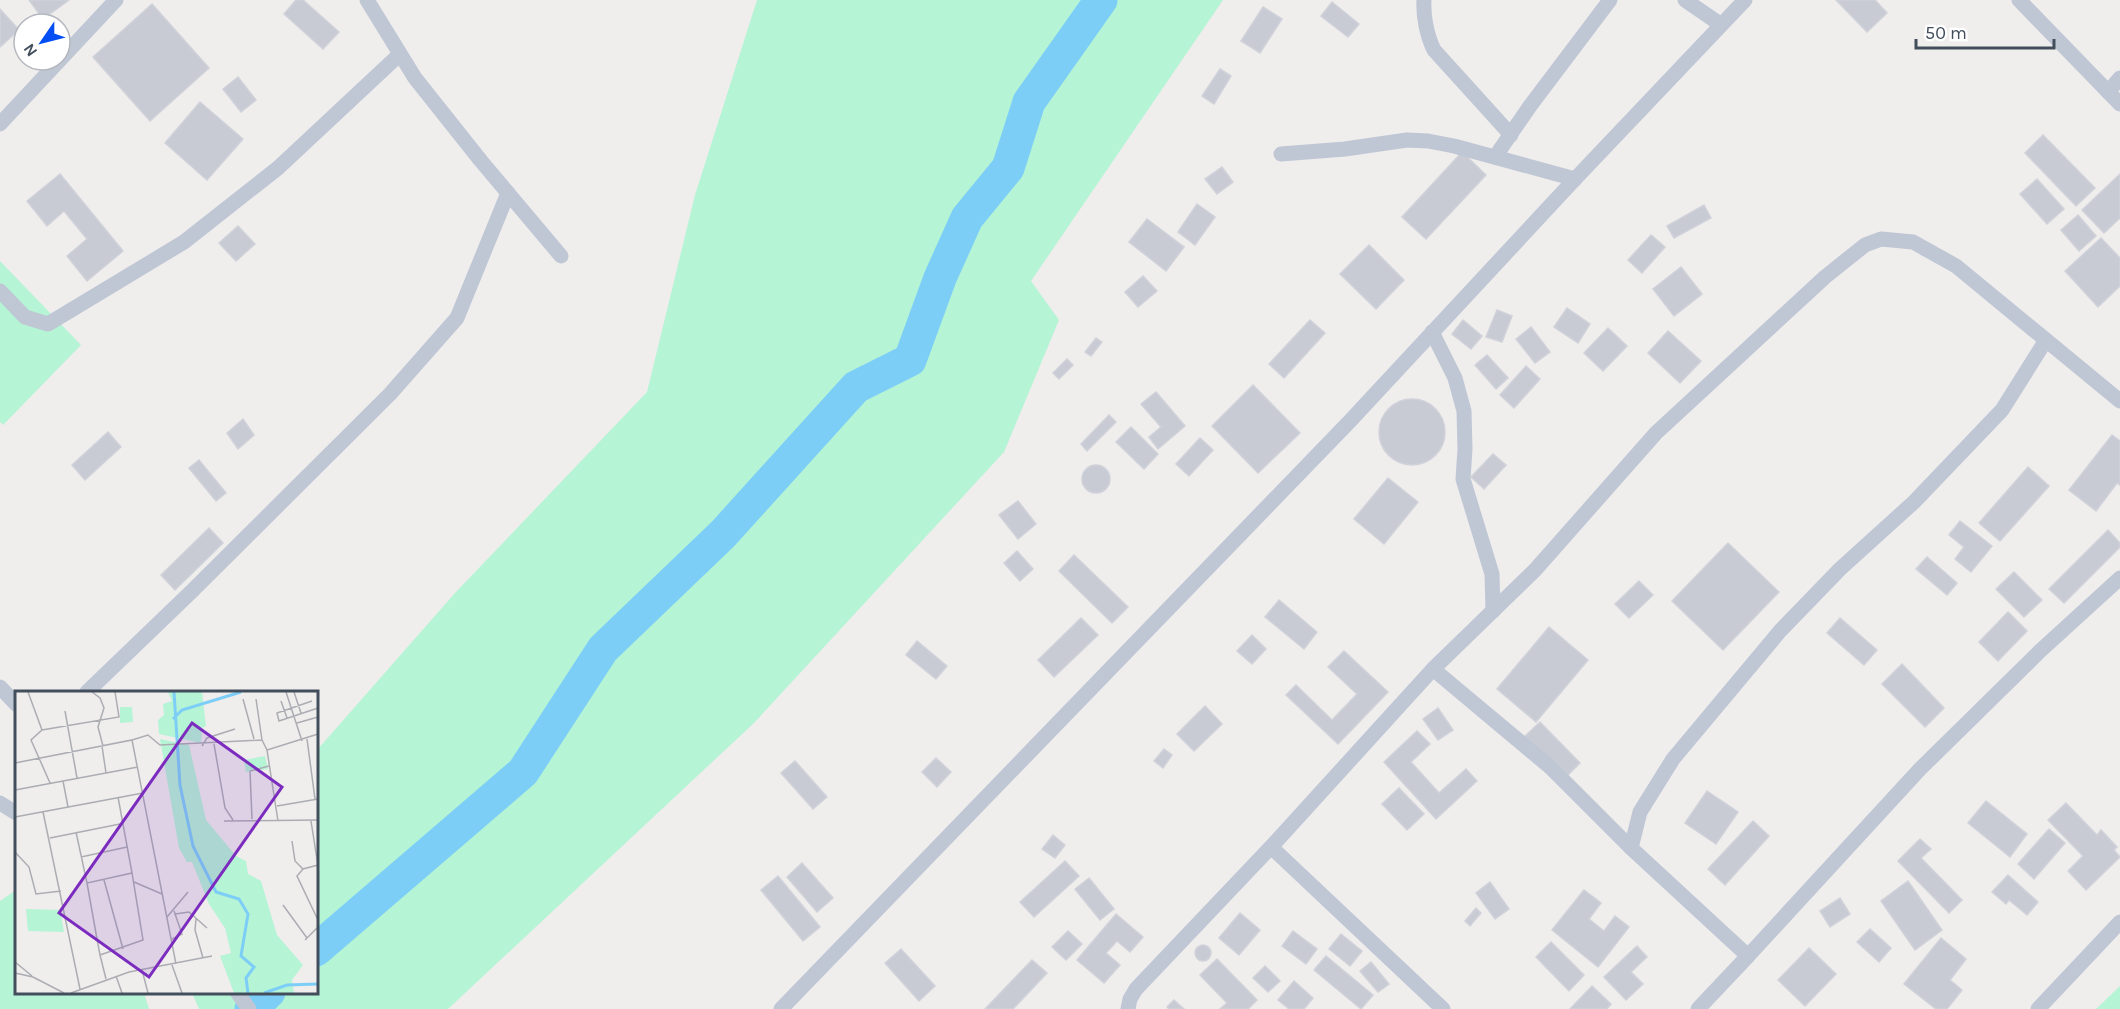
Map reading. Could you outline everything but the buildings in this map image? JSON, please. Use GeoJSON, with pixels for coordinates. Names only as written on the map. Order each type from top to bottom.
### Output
{"type":"FeatureCollection","features":[{"type":"Feature","properties":{"kind":"street"},"geometry":{"type":"LineString","coordinates":[[0,124],[116,0]]}},
{"type":"Feature","properties":{"kind":"street"},"geometry":{"type":"LineString","coordinates":[[367,0],[415,78],[561,256]]}},
{"type":"Feature","properties":{"kind":"street"},"geometry":{"type":"LineString","coordinates":[[1424,0],[1429,40],[1434,50],[1511,135]]}},
{"type":"Feature","properties":{"kind":"street"},"geometry":{"type":"LineString","coordinates":[[1495,157],[1530,106],[1610,0]]}},
{"type":"Feature","properties":{"kind":"street"},"geometry":{"type":"LineString","coordinates":[[1685,0],[1720,24]]}},
{"type":"Feature","properties":{"kind":"street"},"geometry":{"type":"LineString","coordinates":[[781,1009],[1350,421],[1720,24],[1745,0]]}},
{"type":"Feature","properties":{"kind":"street"},"geometry":{"type":"LineString","coordinates":[[2019,0],[2120,104]]}},
{"type":"Feature","properties":{"kind":"street"},"geometry":{"type":"LineString","coordinates":[[0,291],[25,317],[48,324],[184,242],[278,168],[400,54]]}},
{"type":"Feature","properties":{"kind":"street"},"geometry":{"type":"LineString","coordinates":[[2108,92],[2120,78]]}},
{"type":"Feature","properties":{"kind":"street"},"geometry":{"type":"LineString","coordinates":[[1281,154],[1345,149],[1407,140],[1454,146],[1575,179]]}},
{"type":"Feature","properties":{"kind":"street"},"geometry":{"type":"LineString","coordinates":[[89,691],[390,394],[457,318],[508,193]]}},
{"type":"Feature","properties":{"kind":"street"},"geometry":{"type":"LineString","coordinates":[[1128,1009],[1130,999],[1136,989],[1271,847],[1432,669],[1535,570],[1656,433],[1825,277],[1865,245],[1881,239],[1912,242],[1956,266],[2120,401]]}},
{"type":"Feature","properties":{"kind":"street"},"geometry":{"type":"LineString","coordinates":[[1432,332],[1455,378],[1464,411],[1463,479],[1492,574],[1493,610]]}},
{"type":"Feature","properties":{"kind":"street"},"geometry":{"type":"LineString","coordinates":[[1631,848],[1640,812],[1673,759],[1780,631],[1840,569],[1914,502],[2002,410],[2046,340]]}},
{"type":"Feature","properties":{"kind":"street"},"geometry":{"type":"LineString","coordinates":[[1698,1009],[1920,769],[2040,651],[2120,578]]}},
{"type":"Feature","properties":{"kind":"street"},"geometry":{"type":"LineString","coordinates":[[1432,669],[1550,767],[1631,848],[1748,957]]}},
{"type":"Feature","properties":{"kind":"street"},"geometry":{"type":"LineString","coordinates":[[0,687],[15,703]]}},
{"type":"Feature","properties":{"kind":"street"},"geometry":{"type":"LineString","coordinates":[[0,803],[15,812]]}},
{"type":"Feature","properties":{"kind":"street"},"geometry":{"type":"LineString","coordinates":[[1271,847],[1443,1009]]}},
{"type":"Feature","properties":{"kind":"street"},"geometry":{"type":"LineString","coordinates":[[2038,1009],[2120,922]]}},
{"type":"Feature","properties":{"kind":"street"},"geometry":{"type":"LineString","coordinates":[[238,994],[249,1009]]}},
{"type":"Feature","properties":{"kind":"green space"},"geometry":{"type":"Polygon","coordinates":[[[757,0],[1223,0],[1031,281],[1059,320],[1004,452],[754,723],[448,1009],[199,1009],[192,994],[318,994],[318,749],[455,593],[647,392],[695,195],[757,0]]]}},
{"type":"Feature","properties":{"kind":"green space"},"geometry":{"type":"Polygon","coordinates":[[[0,261],[81,345],[3,425],[0,422],[0,261]]]}},
{"type":"Feature","properties":{"kind":"green space"},"geometry":{"type":"Polygon","coordinates":[[[15,891],[15,994],[144,994],[149,1009],[0,1009],[0,901],[15,891]]]}},
{"type":"Feature","properties":{"kind":"green space"},"geometry":{"type":"Polygon","coordinates":[[[2120,986],[2120,1009],[2096,1009],[2120,986]]]}},
{"type":"Feature","properties":{"kind":"waterway"},"geometry":{"type":"LineString","coordinates":[[318,948],[523,772],[603,649],[723,534],[856,387],[910,360],[940,278],[967,218],[1008,168],[1029,102],[1101,0]]}},
{"type":"Feature","properties":{"kind":"waterway"},"geometry":{"type":"LineString","coordinates":[[251,1009],[267,994]]}}]}
